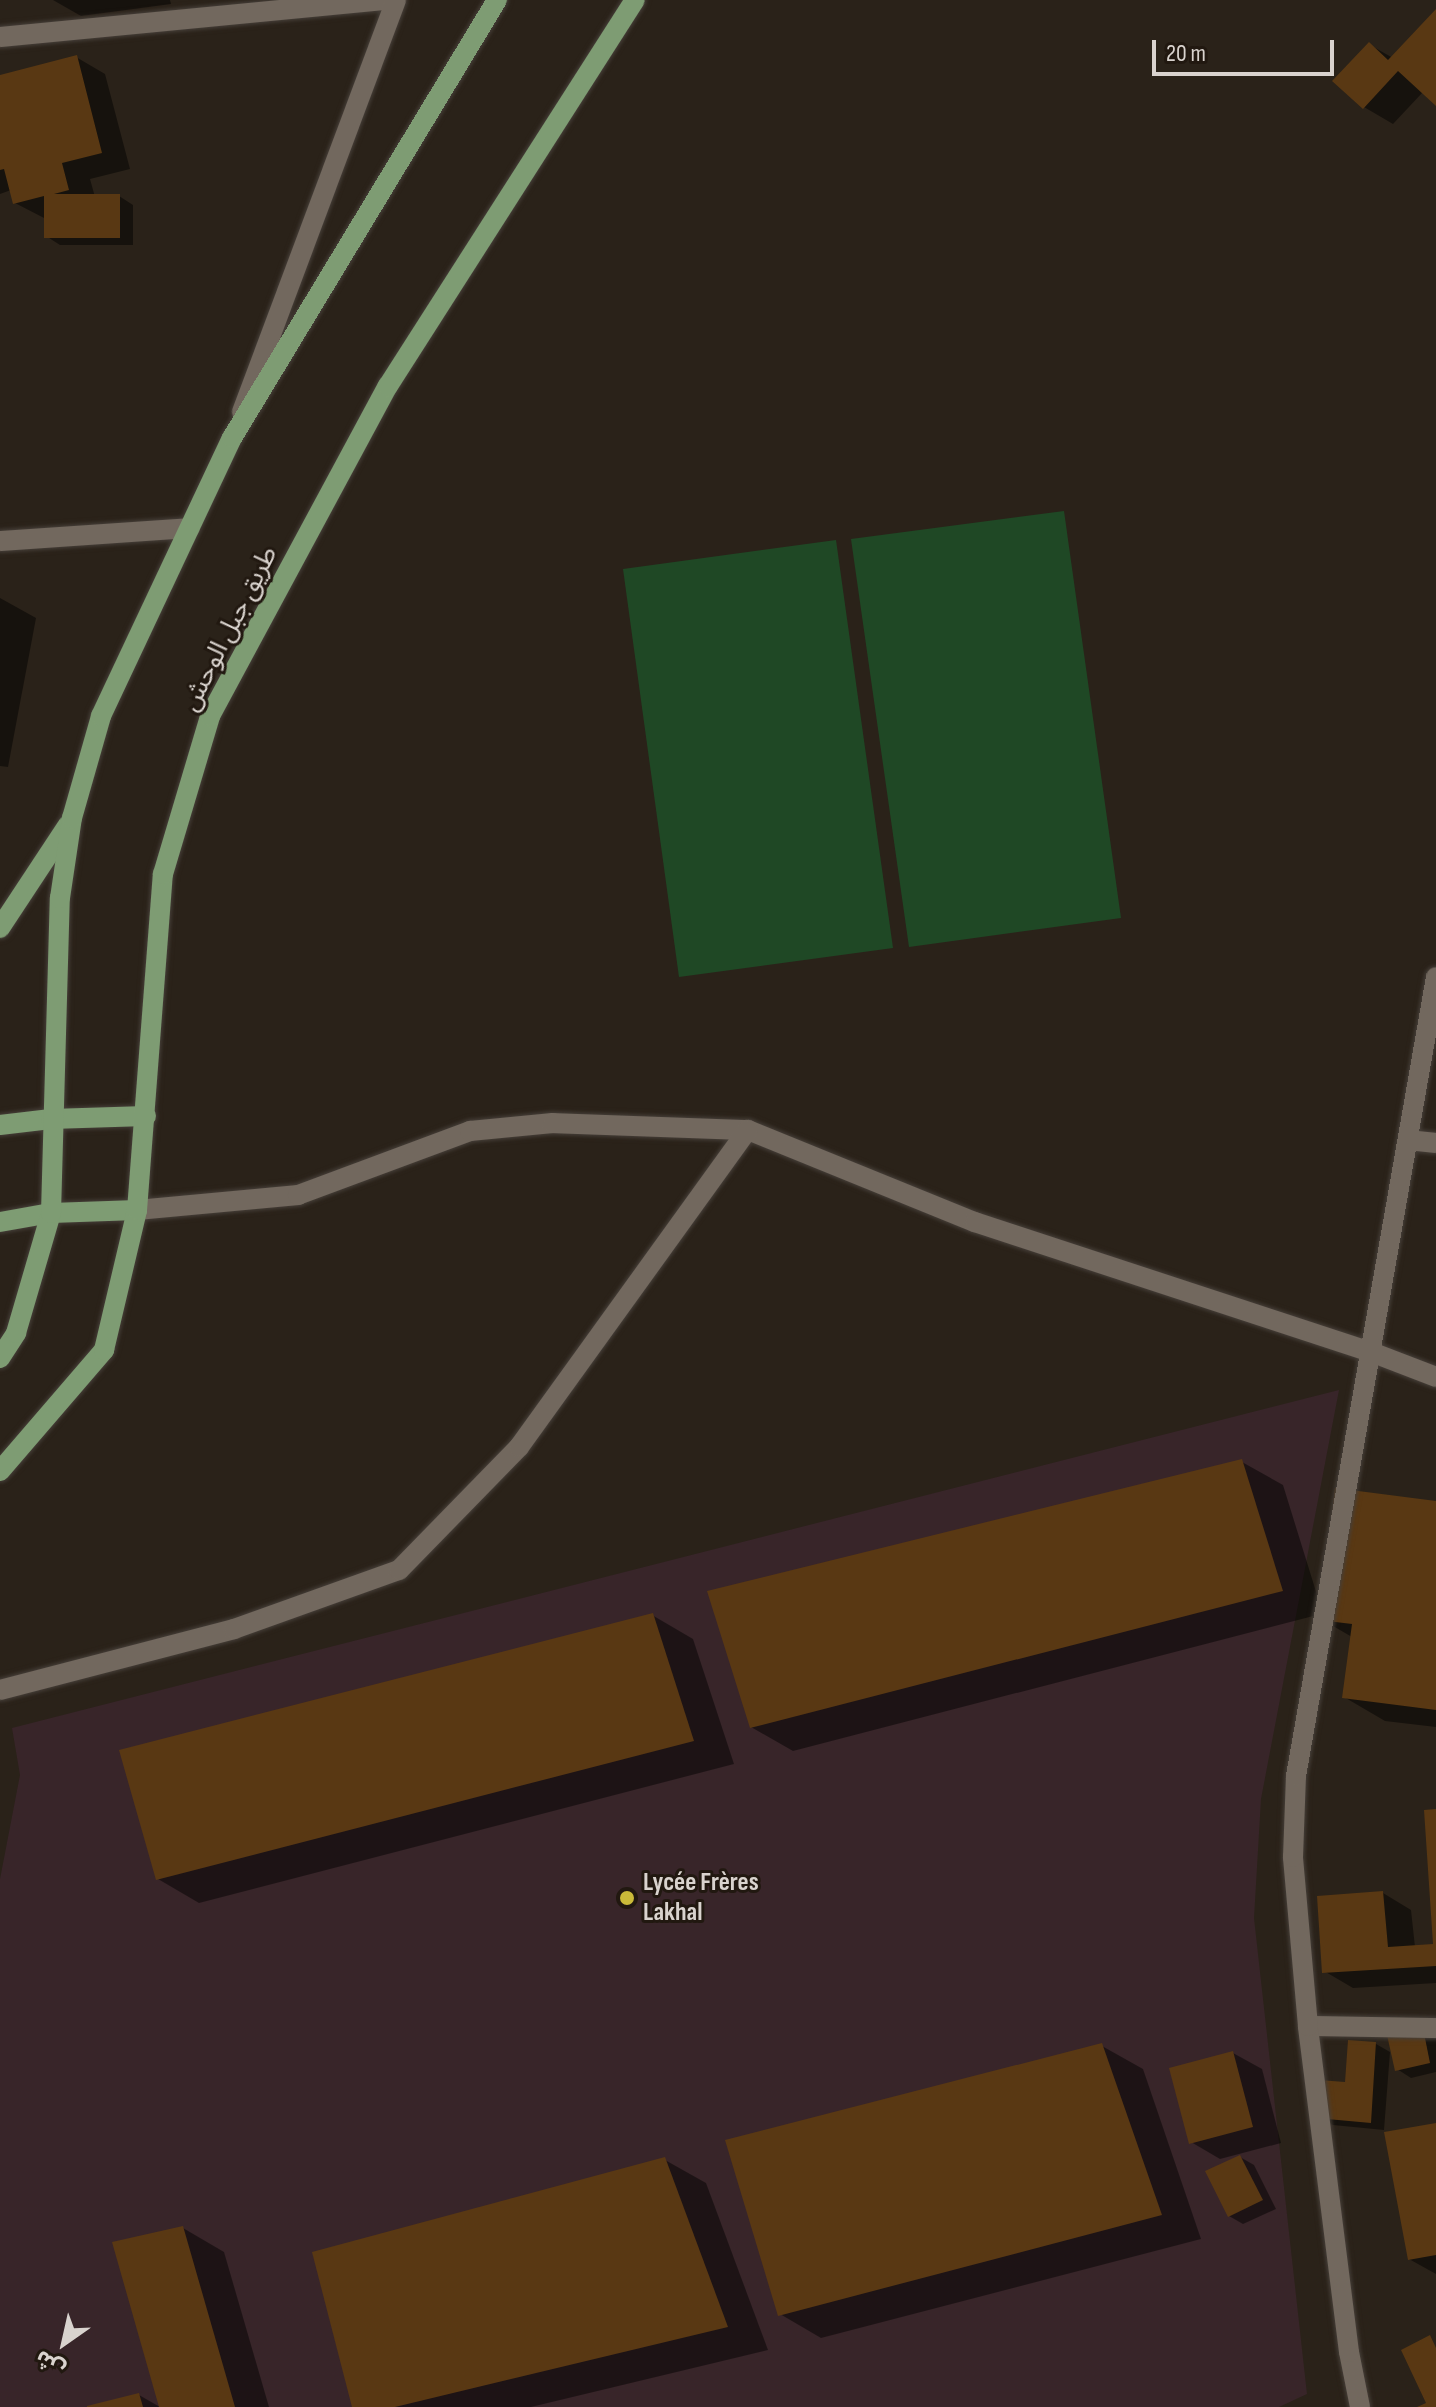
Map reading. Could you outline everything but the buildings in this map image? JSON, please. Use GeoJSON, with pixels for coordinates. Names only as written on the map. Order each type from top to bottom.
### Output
{"type":"FeatureCollection","features":[{"type":"Feature","properties":{"kind":"main road"},"geometry":{"type":"LineString","coordinates":[[0,1358],[16,1333],[51,1213],[51,1119],[60,898],[72,818],[101,716],[232,438],[497,0]]}},
{"type":"Feature","properties":{"kind":"main road","name":"طريق جبل الوحش"},"geometry":{"type":"LineString","coordinates":[[0,1471],[104,1350],[137,1210],[163,874],[210,716],[388,386],[635,0]]}},
{"type":"Feature","properties":{"kind":"main road"},"geometry":{"type":"LineString","coordinates":[[0,928],[72,818]]}},
{"type":"Feature","properties":{"kind":"main road"},"geometry":{"type":"LineString","coordinates":[[0,1125],[51,1119],[146,1116]]}},
{"type":"Feature","properties":{"kind":"main road"},"geometry":{"type":"LineString","coordinates":[[0,1222],[51,1213],[137,1210]]}},
{"type":"Feature","properties":{"kind":"street"},"geometry":{"type":"LineString","coordinates":[[0,37],[384,0]]}},
{"type":"Feature","properties":{"kind":"street"},"geometry":{"type":"LineString","coordinates":[[232,438],[396,0]]}},
{"type":"Feature","properties":{"kind":"street"},"geometry":{"type":"LineString","coordinates":[[0,541],[190,528]]}},
{"type":"Feature","properties":{"kind":"street"},"geometry":{"type":"LineString","coordinates":[[1360,2407],[1349,2352],[1308,2026],[1293,1857],[1296,1776],[1436,977]]}},
{"type":"Feature","properties":{"kind":"street"},"geometry":{"type":"LineString","coordinates":[[137,1210],[298,1195],[470,1131],[553,1123],[748,1130],[975,1222],[1371,1352],[1436,1377]]}},
{"type":"Feature","properties":{"kind":"street"},"geometry":{"type":"LineString","coordinates":[[0,1690],[234,1629],[399,1570],[519,1447],[748,1130]]}},
{"type":"Feature","properties":{"kind":"street"},"geometry":{"type":"LineString","coordinates":[[1408,1140],[1436,1143]]}},
{"type":"Feature","properties":{"kind":"street"},"geometry":{"type":"LineString","coordinates":[[1308,2026],[1436,2028]]}},
{"type":"Feature","properties":{"kind":"shaded area","name":"Lycée Frères Lakhal"},"geometry":{"type":"Polygon","coordinates":[[[1339,1390],[1261,1799],[1254,1918],[1307,2394],[1279,2407],[0,2407],[0,1879],[20,1775],[12,1728],[1339,1390]]]}},
{"type":"Feature","properties":{"kind":"green space"},"geometry":{"type":"Polygon","coordinates":[[[1064,511],[1121,918],[909,947],[851,539],[1064,511]]]}},
{"type":"Feature","properties":{"kind":"green space"},"geometry":{"type":"Polygon","coordinates":[[[836,540],[893,948],[679,977],[623,569],[836,540]]]}},
{"type":"Feature","properties":{"kind":"place","name":"Lycée Frères Lakhal"},"geometry":{"type":"Point","coordinates":[627,1898]}}]}
